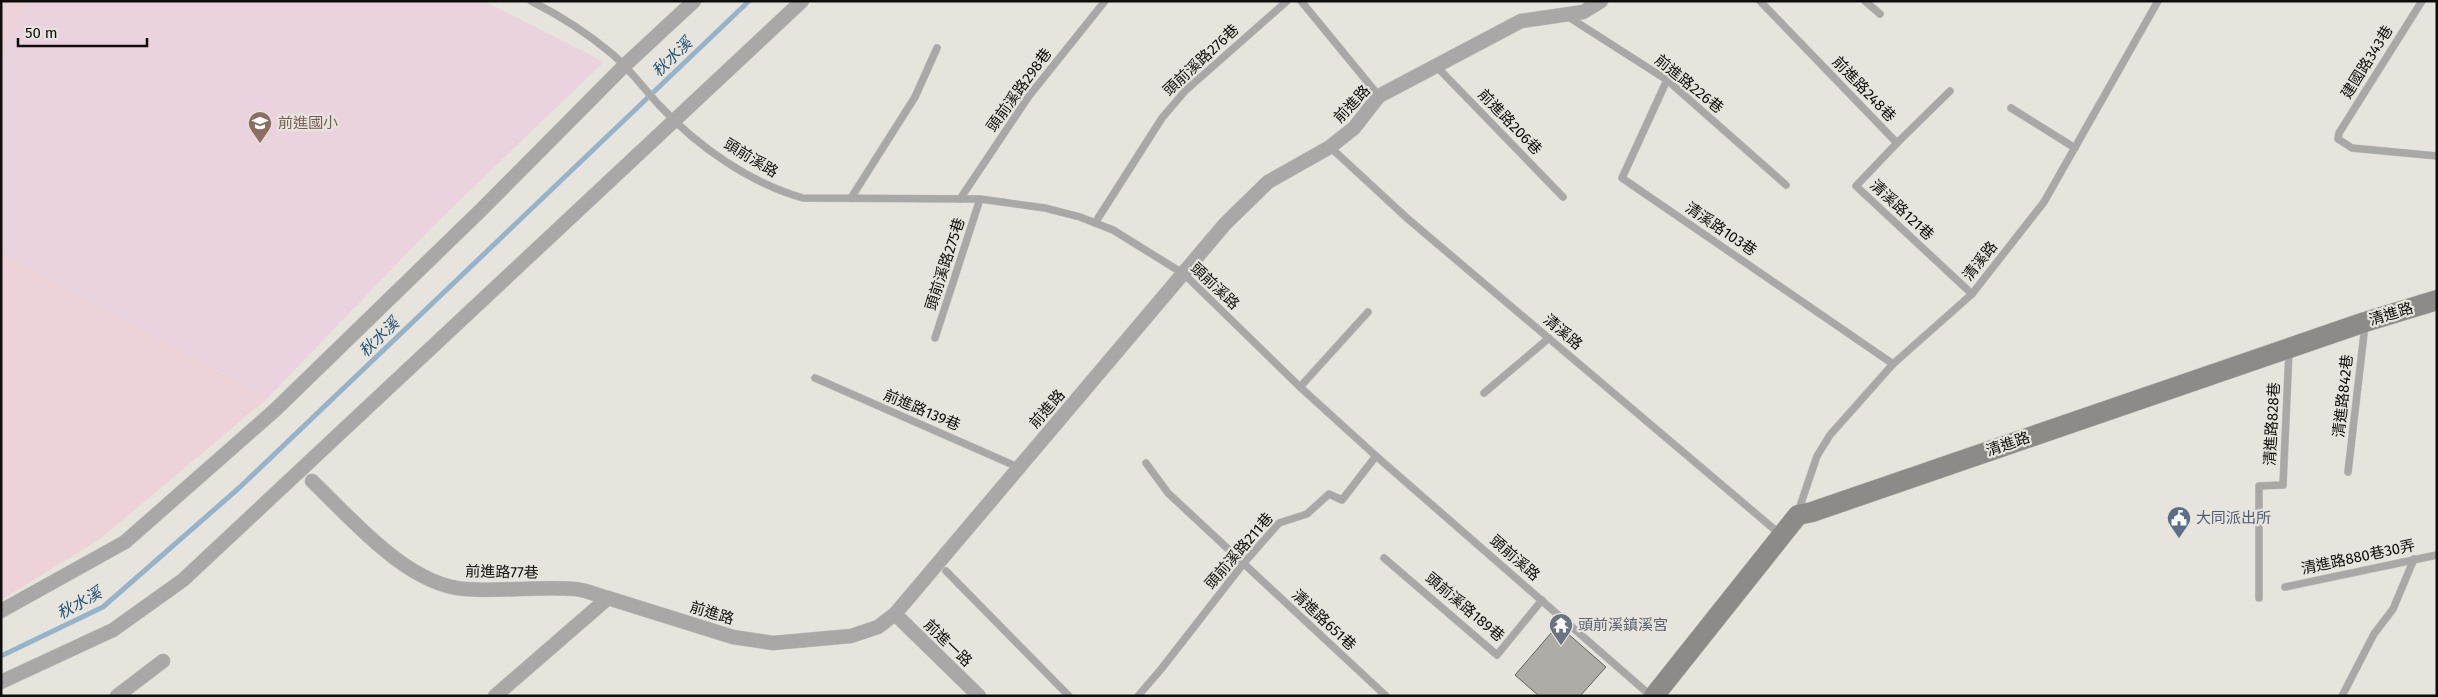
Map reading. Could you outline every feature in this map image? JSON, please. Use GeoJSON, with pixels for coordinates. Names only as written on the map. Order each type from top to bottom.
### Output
{"type":"FeatureCollection","features":[{"type":"Feature","properties":{"kind":"street"},"geometry":{"type":"LineString","coordinates":[[1,611],[125,542],[275,410],[694,1]]}},
{"type":"Feature","properties":{"kind":"street"},"geometry":{"type":"LineString","coordinates":[[1,682],[113,630],[183,580],[676,121],[802,1]]}},
{"type":"Feature","properties":{"kind":"street","name":"前進路"},"geometry":{"type":"LineString","coordinates":[[608,598],[733,636],[773,643],[851,636],[878,627],[894,614],[1225,224],[1268,182],[1330,147],[1354,128],[1378,96],[1521,22],[1583,12],[1601,1]]}},
{"type":"Feature","properties":{"kind":"street","name":"清進路"},"geometry":{"type":"LineString","coordinates":[[1798,515],[1812,512],[2365,322],[2437,300]]}},
{"type":"Feature","properties":{"kind":"street","name":"前進路77巷"},"geometry":{"type":"LineString","coordinates":[[312,481],[383,549],[415,571],[439,584],[463,589],[577,589],[608,598]]}},
{"type":"Feature","properties":{"kind":"street"},"geometry":{"type":"LineString","coordinates":[[1653,696],[1798,515]]}},
{"type":"Feature","properties":{"kind":"street"},"geometry":{"type":"LineString","coordinates":[[495,696],[608,598]]}},
{"type":"Feature","properties":{"kind":"street","name":"前進一路"},"geometry":{"type":"LineString","coordinates":[[894,614],[979,696]]}},
{"type":"Feature","properties":{"kind":"street"},"geometry":{"type":"LineString","coordinates":[[118,696],[163,661]]}},
{"type":"Feature","properties":{"kind":"lane","name":"頭前溪路"},"geometry":{"type":"LineString","coordinates":[[531,1],[592,38],[613,54],[676,121],[728,163],[760,183],[804,198],[980,199],[1045,208],[1113,230],[1184,274],[1300,387],[1376,456],[1653,696]]}},
{"type":"Feature","properties":{"kind":"lane","name":"頭前溪路298巷"},"geometry":{"type":"LineString","coordinates":[[960,199],[1030,96],[1105,1]]}},
{"type":"Feature","properties":{"kind":"lane","name":"頭前溪路276巷"},"geometry":{"type":"LineString","coordinates":[[1095,223],[1168,111],[1185,91],[1287,1]]}},
{"type":"Feature","properties":{"kind":"lane"},"geometry":{"type":"LineString","coordinates":[[1301,1],[1378,96]]}},
{"type":"Feature","properties":{"kind":"lane","name":"前進路248巷"},"geometry":{"type":"LineString","coordinates":[[1760,1],[1897,143],[1950,92]]}},
{"type":"Feature","properties":{"kind":"lane"},"geometry":{"type":"LineString","coordinates":[[1865,1],[1880,14]]}},
{"type":"Feature","properties":{"kind":"lane","name":"清溪路"},"geometry":{"type":"LineString","coordinates":[[1798,515],[1818,456],[1830,435],[1894,364],[1972,294],[2044,202],[2158,1]]}},
{"type":"Feature","properties":{"kind":"lane","name":"建國路343巷"},"geometry":{"type":"LineString","coordinates":[[2422,1],[2339,132],[2338,139],[2352,148],[2437,156]]}},
{"type":"Feature","properties":{"kind":"lane","name":"前進路226巷"},"geometry":{"type":"LineString","coordinates":[[1567,16],[1668,80],[1786,185]]}},
{"type":"Feature","properties":{"kind":"lane"},"geometry":{"type":"LineString","coordinates":[[851,198],[915,97],[937,48]]}},
{"type":"Feature","properties":{"kind":"lane","name":"前進路206巷"},"geometry":{"type":"LineString","coordinates":[[1437,67],[1563,197]]}},
{"type":"Feature","properties":{"kind":"lane","name":"清溪路103巷"},"geometry":{"type":"LineString","coordinates":[[1668,80],[1622,178],[1894,364]]}},
{"type":"Feature","properties":{"kind":"lane"},"geometry":{"type":"LineString","coordinates":[[2011,108],[2074,148]]}},
{"type":"Feature","properties":{"kind":"lane","name":"清溪路121巷"},"geometry":{"type":"LineString","coordinates":[[1897,143],[1856,186],[1972,294]]}},
{"type":"Feature","properties":{"kind":"lane","name":"清溪路"},"geometry":{"type":"LineString","coordinates":[[1330,147],[1408,219],[1781,535]]}},
{"type":"Feature","properties":{"kind":"lane","name":"頭前溪路275巷"},"geometry":{"type":"LineString","coordinates":[[935,338],[980,199]]}},
{"type":"Feature","properties":{"kind":"lane"},"geometry":{"type":"LineString","coordinates":[[1300,387],[1368,312]]}},
{"type":"Feature","properties":{"kind":"lane","name":"清進路842巷"},"geometry":{"type":"LineString","coordinates":[[2348,472],[2365,322]]}},
{"type":"Feature","properties":{"kind":"lane"},"geometry":{"type":"LineString","coordinates":[[1484,393],[1548,338]]}},
{"type":"Feature","properties":{"kind":"lane","name":"清進路828巷"},"geometry":{"type":"LineString","coordinates":[[2259,598],[2259,486],[2283,485],[2289,348]]}},
{"type":"Feature","properties":{"kind":"lane","name":"前進路139巷"},"geometry":{"type":"LineString","coordinates":[[815,378],[1018,467]]}},
{"type":"Feature","properties":{"kind":"lane","name":"頭前溪路211巷"},"geometry":{"type":"LineString","coordinates":[[1138,696],[1243,564],[1283,520],[1307,514],[1329,494],[1342,500],[1376,456]]}},
{"type":"Feature","properties":{"kind":"lane","name":"清進路651巷"},"geometry":{"type":"LineString","coordinates":[[1146,463],[1168,493],[1386,696]]}},
{"type":"Feature","properties":{"kind":"lane","name":"清進路880巷30弄"},"geometry":{"type":"LineString","coordinates":[[2285,587],[2437,555]]}},
{"type":"Feature","properties":{"kind":"lane","name":"頭前溪路189巷"},"geometry":{"type":"LineString","coordinates":[[1384,558],[1496,655],[1542,600]]}},
{"type":"Feature","properties":{"kind":"lane"},"geometry":{"type":"LineString","coordinates":[[2342,696],[2374,634],[2393,609],[2414,559]]}},
{"type":"Feature","properties":{"kind":"lane"},"geometry":{"type":"LineString","coordinates":[[946,571],[1069,696]]}},
{"type":"Feature","properties":{"kind":"shaded area"},"geometry":{"type":"Polygon","coordinates":[[[1,1],[30,1],[1,59],[1,1]]]}},
{"type":"Feature","properties":{"kind":"shaded area","name":"前進國小"},"geometry":{"type":"Polygon","coordinates":[[[30,1],[484,1],[604,62],[433,226],[268,398],[1,253],[1,59],[30,1]]]}},
{"type":"Feature","properties":{"kind":"shaded area"},"geometry":{"type":"Polygon","coordinates":[[[1,253],[268,398],[100,539],[1,600],[1,253]]]}},
{"type":"Feature","properties":{"kind":"building","name":"頭前溪鎮溪宮"},"geometry":{"type":"Polygon","coordinates":[[[1558,625],[1606,667],[1580,696],[1539,696],[1515,675],[1558,625]]]}},
{"type":"Feature","properties":{"kind":"waterway","name":"秋水溪"},"geometry":{"type":"LineString","coordinates":[[1,656],[103,607],[239,488],[749,1]]}},
{"type":"Feature","properties":{"kind":"place","name":"前進國小"},"geometry":{"type":"Point","coordinates":[260,144]}},
{"type":"Feature","properties":{"kind":"place","name":"大同派出所"},"geometry":{"type":"Point","coordinates":[2179,539]}},
{"type":"Feature","properties":{"kind":"place","name":"頭前溪鎮溪宮"},"geometry":{"type":"Point","coordinates":[1561,646]}}]}
